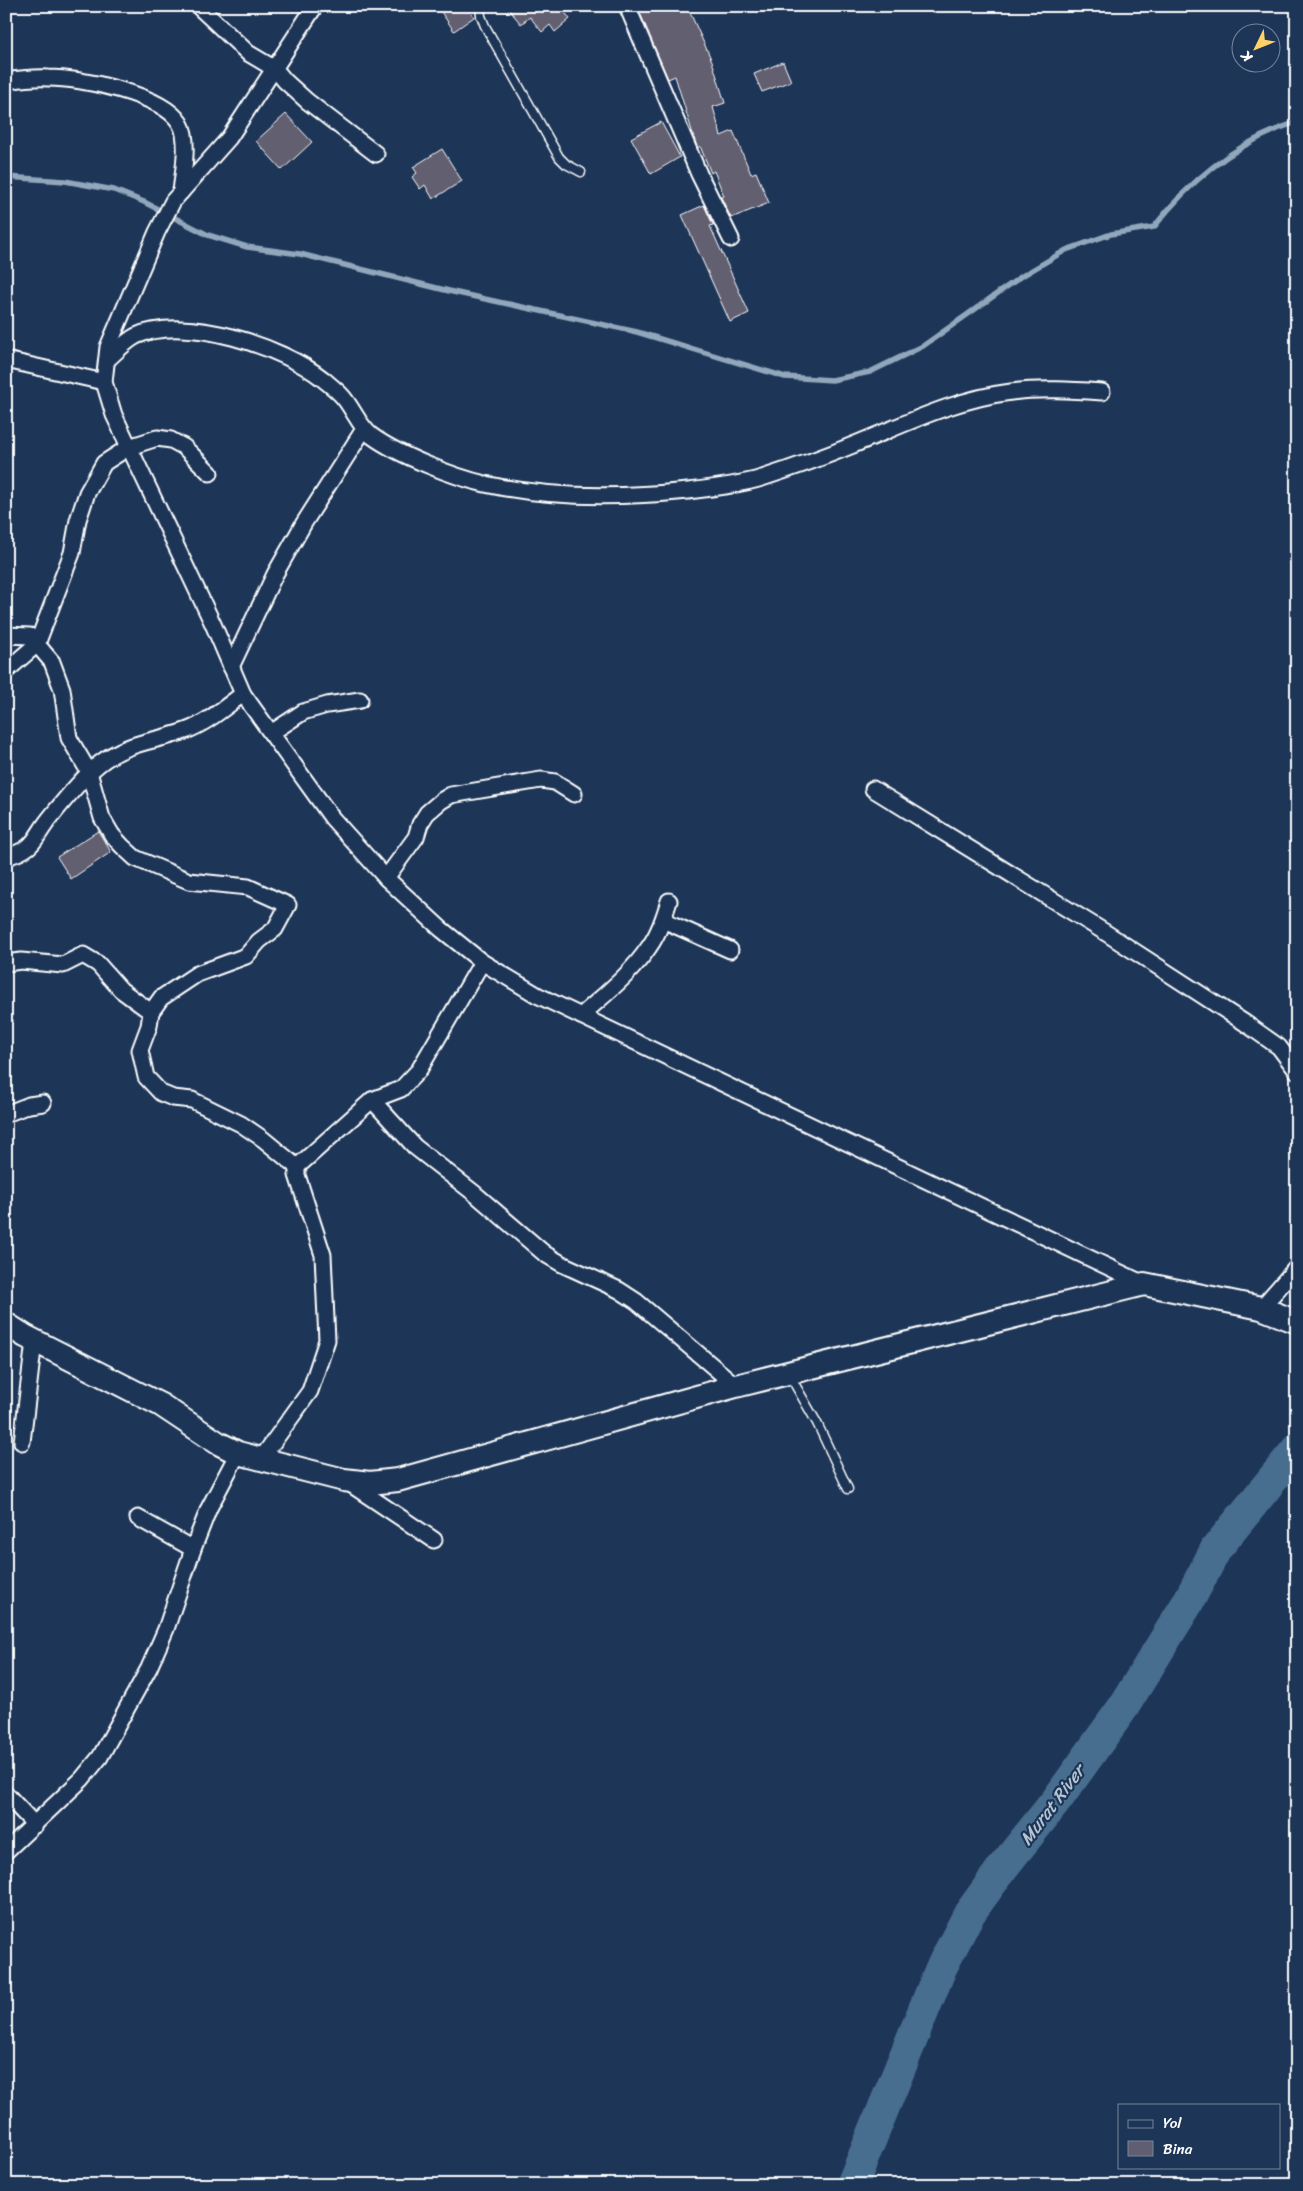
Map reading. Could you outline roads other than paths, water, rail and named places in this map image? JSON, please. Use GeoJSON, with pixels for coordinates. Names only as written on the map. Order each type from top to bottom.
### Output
{"type":"FeatureCollection","features":[{"type":"Feature","properties":{"kind":"street"},"geometry":{"type":"LineString","coordinates":[[198,6],[248,53],[275,69],[307,101],[376,154]]}},
{"type":"Feature","properties":{"kind":"street"},"geometry":{"type":"LineString","coordinates":[[315,6],[229,138],[177,196],[157,232],[108,347],[104,382],[114,415],[213,624],[243,694],[332,818],[386,878],[441,929],[482,962],[536,995],[1144,1284],[1261,1308],[1297,1322]]}},
{"type":"Feature","properties":{"kind":"street"},"geometry":{"type":"LineString","coordinates":[[627,6],[698,174],[732,239]]}},
{"type":"Feature","properties":{"kind":"street"},"geometry":{"type":"LineString","coordinates":[[6,81],[48,78],[86,81],[142,97],[168,109],[181,124],[185,147],[177,196]]}},
{"type":"Feature","properties":{"kind":"street"},"geometry":{"type":"LineString","coordinates":[[107,360],[134,337],[154,331],[180,329],[215,333],[272,349],[306,367],[323,379],[343,398],[364,429],[374,437],[430,466],[484,484],[548,494],[601,497],[654,495],[713,488],[760,479],[854,445],[926,414],[1010,392],[1102,392]]}},
{"type":"Feature","properties":{"kind":"street"},"geometry":{"type":"LineString","coordinates":[[6,360],[104,382]]}},
{"type":"Feature","properties":{"kind":"street"},"geometry":{"type":"LineString","coordinates":[[231,666],[304,523],[364,429]]}},
{"type":"Feature","properties":{"kind":"street"},"geometry":{"type":"LineString","coordinates":[[6,671],[38,644],[69,561],[78,520],[87,492],[104,464],[115,454],[129,447],[157,438],[171,440],[184,447],[210,473]]}},
{"type":"Feature","properties":{"kind":"street"},"geometry":{"type":"LineString","coordinates":[[6,635],[30,636],[52,662],[62,689],[69,738],[90,772],[102,818],[112,835],[135,858],[189,881],[248,887],[288,905],[275,929],[259,941],[246,956],[197,974],[161,998],[151,1012],[149,1026],[140,1050],[146,1077],[161,1093],[173,1098],[192,1100],[241,1124],[263,1139],[297,1167]]}},
{"type":"Feature","properties":{"kind":"street"},"geometry":{"type":"LineString","coordinates":[[6,857],[20,853],[36,841],[49,819],[90,772],[116,752],[130,745],[187,730],[205,721],[243,694]]}},
{"type":"Feature","properties":{"kind":"street"},"geometry":{"type":"LineString","coordinates":[[271,733],[303,712],[327,705],[360,700]]}},
{"type":"Feature","properties":{"kind":"street"},"geometry":{"type":"LineString","coordinates":[[386,878],[413,842],[420,824],[427,813],[441,801],[452,795],[541,780],[555,782],[574,794]]}},
{"type":"Feature","properties":{"kind":"street"},"geometry":{"type":"LineString","coordinates":[[873,789],[1102,931],[1245,1023],[1279,1047],[1297,1071]]}},
{"type":"Feature","properties":{"kind":"street"},"geometry":{"type":"LineString","coordinates":[[581,1016],[631,969],[649,948],[663,920],[669,901]]}},
{"type":"Feature","properties":{"kind":"street"},"geometry":{"type":"LineString","coordinates":[[663,920],[730,950]]}},
{"type":"Feature","properties":{"kind":"street"},"geometry":{"type":"LineString","coordinates":[[6,963],[21,961],[63,965],[83,955],[98,964],[121,990],[151,1012]]}},
{"type":"Feature","properties":{"kind":"street"},"geometry":{"type":"LineString","coordinates":[[261,1459],[310,1391],[327,1340],[323,1255],[297,1175],[297,1167],[372,1100],[401,1089],[420,1070],[482,962]]}},
{"type":"Feature","properties":{"kind":"street"},"geometry":{"type":"LineString","coordinates":[[372,1100],[415,1147],[474,1193],[546,1254],[562,1264],[620,1290],[636,1301],[736,1386]]}},
{"type":"Feature","properties":{"kind":"street"},"geometry":{"type":"LineString","coordinates":[[6,1114],[29,1105],[43,1103]]}},
{"type":"Feature","properties":{"kind":"street"},"geometry":{"type":"LineString","coordinates":[[1261,1308],[1297,1268]]}},
{"type":"Feature","properties":{"kind":"street"},"geometry":{"type":"LineString","coordinates":[[6,1324],[161,1405],[218,1443],[238,1453],[344,1480],[370,1483],[398,1480],[736,1386],[1144,1284]]}},
{"type":"Feature","properties":{"kind":"street"},"geometry":{"type":"LineString","coordinates":[[22,1442],[34,1340]]}},
{"type":"Feature","properties":{"kind":"street"},"geometry":{"type":"LineString","coordinates":[[6,1851],[82,1779],[100,1757],[156,1652],[209,1508],[238,1453]]}},
{"type":"Feature","properties":{"kind":"street"},"geometry":{"type":"LineString","coordinates":[[344,1480],[434,1540]]}},
{"type":"Feature","properties":{"kind":"street"},"geometry":{"type":"LineString","coordinates":[[138,1518],[193,1549]]}},
{"type":"Feature","properties":{"kind":"street"},"geometry":{"type":"LineString","coordinates":[[6,1794],[35,1825]]}},
{"type":"Feature","properties":{"kind":"lane"},"geometry":{"type":"LineString","coordinates":[[480,6],[481,16],[486,26],[558,157],[566,164],[582,172]]}},
{"type":"Feature","properties":{"kind":"lane"},"geometry":{"type":"LineString","coordinates":[[788,1374],[817,1423],[848,1489]]}},
{"type":"Feature","properties":{"kind":"waterway"},"geometry":{"type":"LineString","coordinates":[[6,177],[65,181],[114,190],[144,202],[208,235],[247,247],[300,254],[453,292],[637,332],[785,377],[832,380],[870,372],[923,346],[1022,276],[1066,250],[1111,234],[1154,227],[1168,209],[1217,164],[1255,140],[1297,122]]}},
{"type":"Feature","properties":{"kind":"waterway","name":"Murat River"},"geometry":{"type":"LineString","coordinates":[[852,2185],[941,1968],[969,1914],[1003,1867],[1056,1801],[1122,1709],[1187,1604],[1216,1549],[1297,1449]]}}]}
